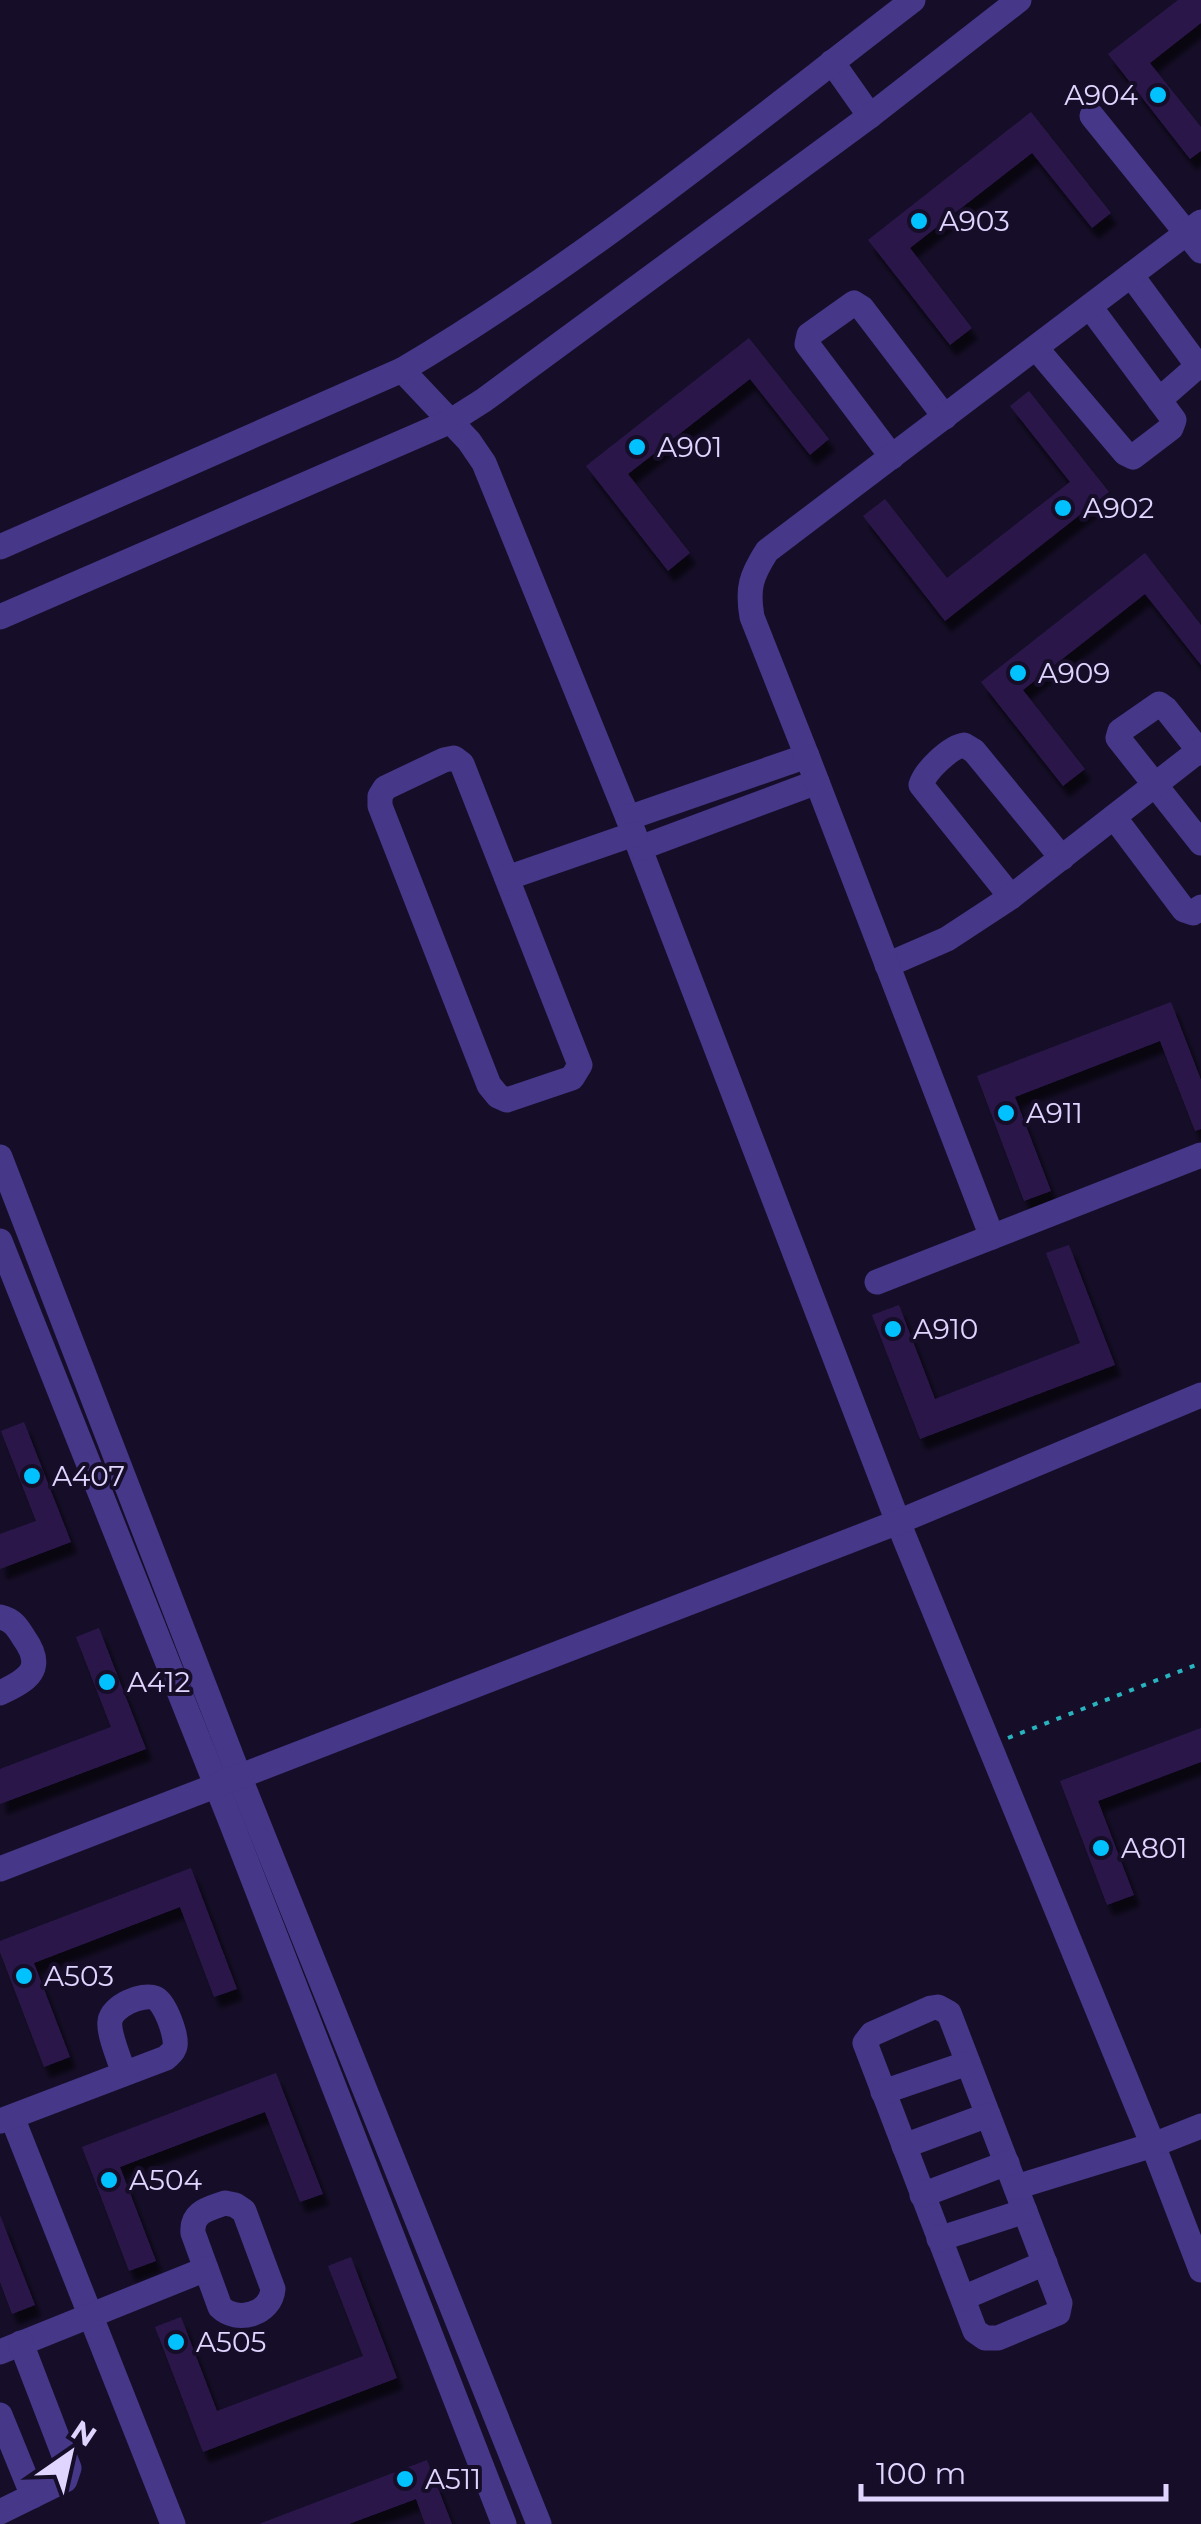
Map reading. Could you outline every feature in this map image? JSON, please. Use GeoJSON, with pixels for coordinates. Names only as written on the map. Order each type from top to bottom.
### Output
{"type":"FeatureCollection","features":[{"type":"Feature","properties":{"kind":"street"},"geometry":{"type":"LineString","coordinates":[[0,547],[402,370],[448,343],[591,247],[913,0]]}},
{"type":"Feature","properties":{"kind":"street"},"geometry":{"type":"LineString","coordinates":[[0,617],[451,421],[870,116],[1019,0]]}},
{"type":"Feature","properties":{"kind":"street"},"geometry":{"type":"LineString","coordinates":[[832,62],[870,116]]}},
{"type":"Feature","properties":{"kind":"street"},"geometry":{"type":"LineString","coordinates":[[992,1237],[752,617],[748,594],[754,571],[768,551],[1132,275],[1196,236],[1092,116]]}},
{"type":"Feature","properties":{"kind":"street"},"geometry":{"type":"LineString","coordinates":[[1132,275],[1198,366],[1158,400]]}},
{"type":"Feature","properties":{"kind":"street"},"geometry":{"type":"LineString","coordinates":[[892,457],[807,344],[808,335],[854,302],[945,416]]}},
{"type":"Feature","properties":{"kind":"street"},"geometry":{"type":"LineString","coordinates":[[1036,348],[1133,458],[1171,428],[1174,420],[1090,307]]}},
{"type":"Feature","properties":{"kind":"street"},"geometry":{"type":"LineString","coordinates":[[402,370],[451,421],[484,464],[634,834],[898,1522],[1201,2270]]}},
{"type":"Feature","properties":{"kind":"street"},"geometry":{"type":"LineString","coordinates":[[887,965],[947,939],[1011,898],[1155,785],[1200,751],[1166,708],[1158,704],[1120,731],[1118,738],[1155,785],[1201,844]]}},
{"type":"Feature","properties":{"kind":"street"},"geometry":{"type":"LineString","coordinates":[[1011,898],[921,785],[923,776],[955,746],[964,745],[974,752],[1062,858]]}},
{"type":"Feature","properties":{"kind":"street"},"geometry":{"type":"LineString","coordinates":[[634,834],[807,756]]}},
{"type":"Feature","properties":{"kind":"street"},"geometry":{"type":"LineString","coordinates":[[454,758],[462,764],[507,878],[580,1065],[572,1078],[507,1100],[489,1086],[380,806],[380,796],[386,788],[454,758]]}},
{"type":"Feature","properties":{"kind":"street"},"geometry":{"type":"LineString","coordinates":[[507,878],[634,834],[817,782]]}},
{"type":"Feature","properties":{"kind":"street"},"geometry":{"type":"LineString","coordinates":[[1114,817],[1184,910],[1193,913],[1201,907]]}},
{"type":"Feature","properties":{"kind":"street"},"geometry":{"type":"LineString","coordinates":[[877,1282],[1201,1155]]}},
{"type":"Feature","properties":{"kind":"street"},"geometry":{"type":"LineString","coordinates":[[0,1157],[504,2524]]}},
{"type":"Feature","properties":{"kind":"street"},"geometry":{"type":"LineString","coordinates":[[0,1241],[538,2524]]}},
{"type":"Feature","properties":{"kind":"street"},"geometry":{"type":"LineString","coordinates":[[0,1869],[898,1522],[1201,1395]]}},
{"type":"Feature","properties":{"kind":"street"},"geometry":{"type":"LineString","coordinates":[[0,1617],[11,1620],[34,1652],[34,1665],[25,1682],[0,1693]]}},
{"type":"Feature","properties":{"kind":"street"},"geometry":{"type":"LineString","coordinates":[[938,2007],[949,2013],[1060,2303],[1058,2312],[998,2338],[985,2338],[975,2331],[883,2092],[866,2043],[872,2034],[930,2008],[938,2007]]}},
{"type":"Feature","properties":{"kind":"street"},"geometry":{"type":"LineString","coordinates":[[883,2092],[968,2063]]}},
{"type":"Feature","properties":{"kind":"street"},"geometry":{"type":"LineString","coordinates":[[124,2074],[6,2119],[173,2524]]}},
{"type":"Feature","properties":{"kind":"street"},"geometry":{"type":"LineString","coordinates":[[904,2146],[988,2116]]}},
{"type":"Feature","properties":{"kind":"street"},"geometry":{"type":"LineString","coordinates":[[922,2195],[1016,2187],[1153,2145],[1201,2126]]}},
{"type":"Feature","properties":{"kind":"street"},"geometry":{"type":"LineString","coordinates":[[939,2239],[1016,2187]]}},
{"type":"Feature","properties":{"kind":"street"},"geometry":{"type":"LineString","coordinates":[[962,2298],[1045,2263]]}},
{"type":"Feature","properties":{"kind":"street"},"geometry":{"type":"LineString","coordinates":[[0,2512],[65,2480],[68,2468],[11,2348],[206,2269]]}},
{"type":"Feature","properties":{"kind":"street"},"geometry":{"type":"LineString","coordinates":[[0,2414],[33,2496]]}},
{"type":"Feature","properties":{"kind":"path"},"geometry":{"type":"LineString","coordinates":[[990,1745],[1201,1663]]}},
{"type":"Feature","properties":{"kind":"building","name":"A904"},"geometry":{"type":"Polygon","coordinates":[[[1178,0],[1201,0],[1201,23],[1150,63],[1201,127],[1201,151],[1190,159],[1108,54],[1178,0]]]}},
{"type":"Feature","properties":{"kind":"building","name":"A903"},"geometry":{"type":"Polygon","coordinates":[[[1031,112],[1111,213],[1092,228],[1032,153],[910,248],[972,328],[950,345],[868,240],[1031,112]]]}},
{"type":"Feature","properties":{"kind":"building","name":"A901"},"geometry":{"type":"Polygon","coordinates":[[[749,338],[829,439],[810,455],[750,379],[628,474],[690,553],[668,571],[586,466],[749,338]]]}},
{"type":"Feature","properties":{"kind":"building","name":"A902"},"geometry":{"type":"Polygon","coordinates":[[[1029,391],[1109,492],[945,621],[863,516],[885,499],[947,578],[1070,482],[1010,406],[1029,391]]]}},
{"type":"Feature","properties":{"kind":"building","name":"A909"},"geometry":{"type":"Polygon","coordinates":[[[1145,553],[1201,625],[1201,665],[1145,594],[1023,690],[1085,769],[1063,786],[981,682],[1145,553]]]}},
{"type":"Feature","properties":{"kind":"building","name":"A911"},"geometry":{"type":"Polygon","coordinates":[[[1171,1002],[1201,1080],[1201,1129],[1195,1131],[1160,1041],[1015,1097],[1051,1191],[1024,1201],[977,1076],[1171,1002]]]}},
{"type":"Feature","properties":{"kind":"building","name":"A910"},"geometry":{"type":"Polygon","coordinates":[[[1069,1245],[1115,1365],[920,1439],[872,1315],[899,1305],[935,1399],[1080,1343],[1046,1253],[1069,1245]]]}},
{"type":"Feature","properties":{"kind":"building","name":"A407"},"geometry":{"type":"Polygon","coordinates":[[[24,1422],[71,1542],[0,1569],[0,1534],[36,1521],[1,1431],[24,1422]]]}},
{"type":"Feature","properties":{"kind":"building","name":"A412"},"geometry":{"type":"Polygon","coordinates":[[[99,1628],[146,1749],[0,1804],[0,1769],[111,1727],[76,1637],[99,1628]]]}},
{"type":"Feature","properties":{"kind":"building","name":"A801"},"geometry":{"type":"Polygon","coordinates":[[[1201,1728],[1201,1762],[1098,1801],[1134,1895],[1107,1905],[1060,1781],[1201,1728]]]}},
{"type":"Feature","properties":{"kind":"building","name":"A503"},"geometry":{"type":"Polygon","coordinates":[[[191,1868],[237,1989],[214,1997],[180,1907],[34,1963],[70,2057],[44,2067],[0,1952],[0,1941],[191,1868]]]}},
{"type":"Feature","properties":{"kind":"building","name":"A504"},"geometry":{"type":"Polygon","coordinates":[[[276,2073],[323,2194],[300,2202],[265,2112],[120,2167],[156,2261],[129,2271],[82,2147],[276,2073]]]}},
{"type":"Feature","properties":{"kind":"building"},"geometry":{"type":"Polygon","coordinates":[[[0,2215],[35,2305],[12,2314],[0,2282],[0,2215]]]}},
{"type":"Feature","properties":{"kind":"building","name":"A505"},"geometry":{"type":"Polygon","coordinates":[[[351,2257],[397,2378],[203,2452],[155,2327],[181,2317],[217,2411],[363,2356],[328,2266],[351,2257]]]}},
{"type":"Feature","properties":{"kind":"building","name":"A511"},"geometry":{"type":"Polygon","coordinates":[[[427,2460],[452,2524],[425,2524],[416,2499],[349,2524],[259,2524],[427,2460]]]}},
{"type":"Feature","properties":{"kind":"place","name":"A904"},"geometry":{"type":"Point","coordinates":[1158,95]}},
{"type":"Feature","properties":{"kind":"place","name":"A903"},"geometry":{"type":"Point","coordinates":[919,221]}},
{"type":"Feature","properties":{"kind":"place","name":"A901"},"geometry":{"type":"Point","coordinates":[637,447]}},
{"type":"Feature","properties":{"kind":"place","name":"A902"},"geometry":{"type":"Point","coordinates":[1063,508]}},
{"type":"Feature","properties":{"kind":"place","name":"A909"},"geometry":{"type":"Point","coordinates":[1018,673]}},
{"type":"Feature","properties":{"kind":"place","name":"A911"},"geometry":{"type":"Point","coordinates":[1006,1113]}},
{"type":"Feature","properties":{"kind":"place","name":"A910"},"geometry":{"type":"Point","coordinates":[893,1329]}},
{"type":"Feature","properties":{"kind":"place","name":"A407"},"geometry":{"type":"Point","coordinates":[32,1476]}},
{"type":"Feature","properties":{"kind":"place","name":"A412"},"geometry":{"type":"Point","coordinates":[107,1682]}},
{"type":"Feature","properties":{"kind":"place","name":"A801"},"geometry":{"type":"Point","coordinates":[1101,1848]}},
{"type":"Feature","properties":{"kind":"place","name":"A503"},"geometry":{"type":"Point","coordinates":[24,1976]}},
{"type":"Feature","properties":{"kind":"place","name":"A504"},"geometry":{"type":"Point","coordinates":[109,2180]}},
{"type":"Feature","properties":{"kind":"place","name":"A505"},"geometry":{"type":"Point","coordinates":[176,2342]}},
{"type":"Feature","properties":{"kind":"place","name":"A511"},"geometry":{"type":"Point","coordinates":[405,2479]}}]}
